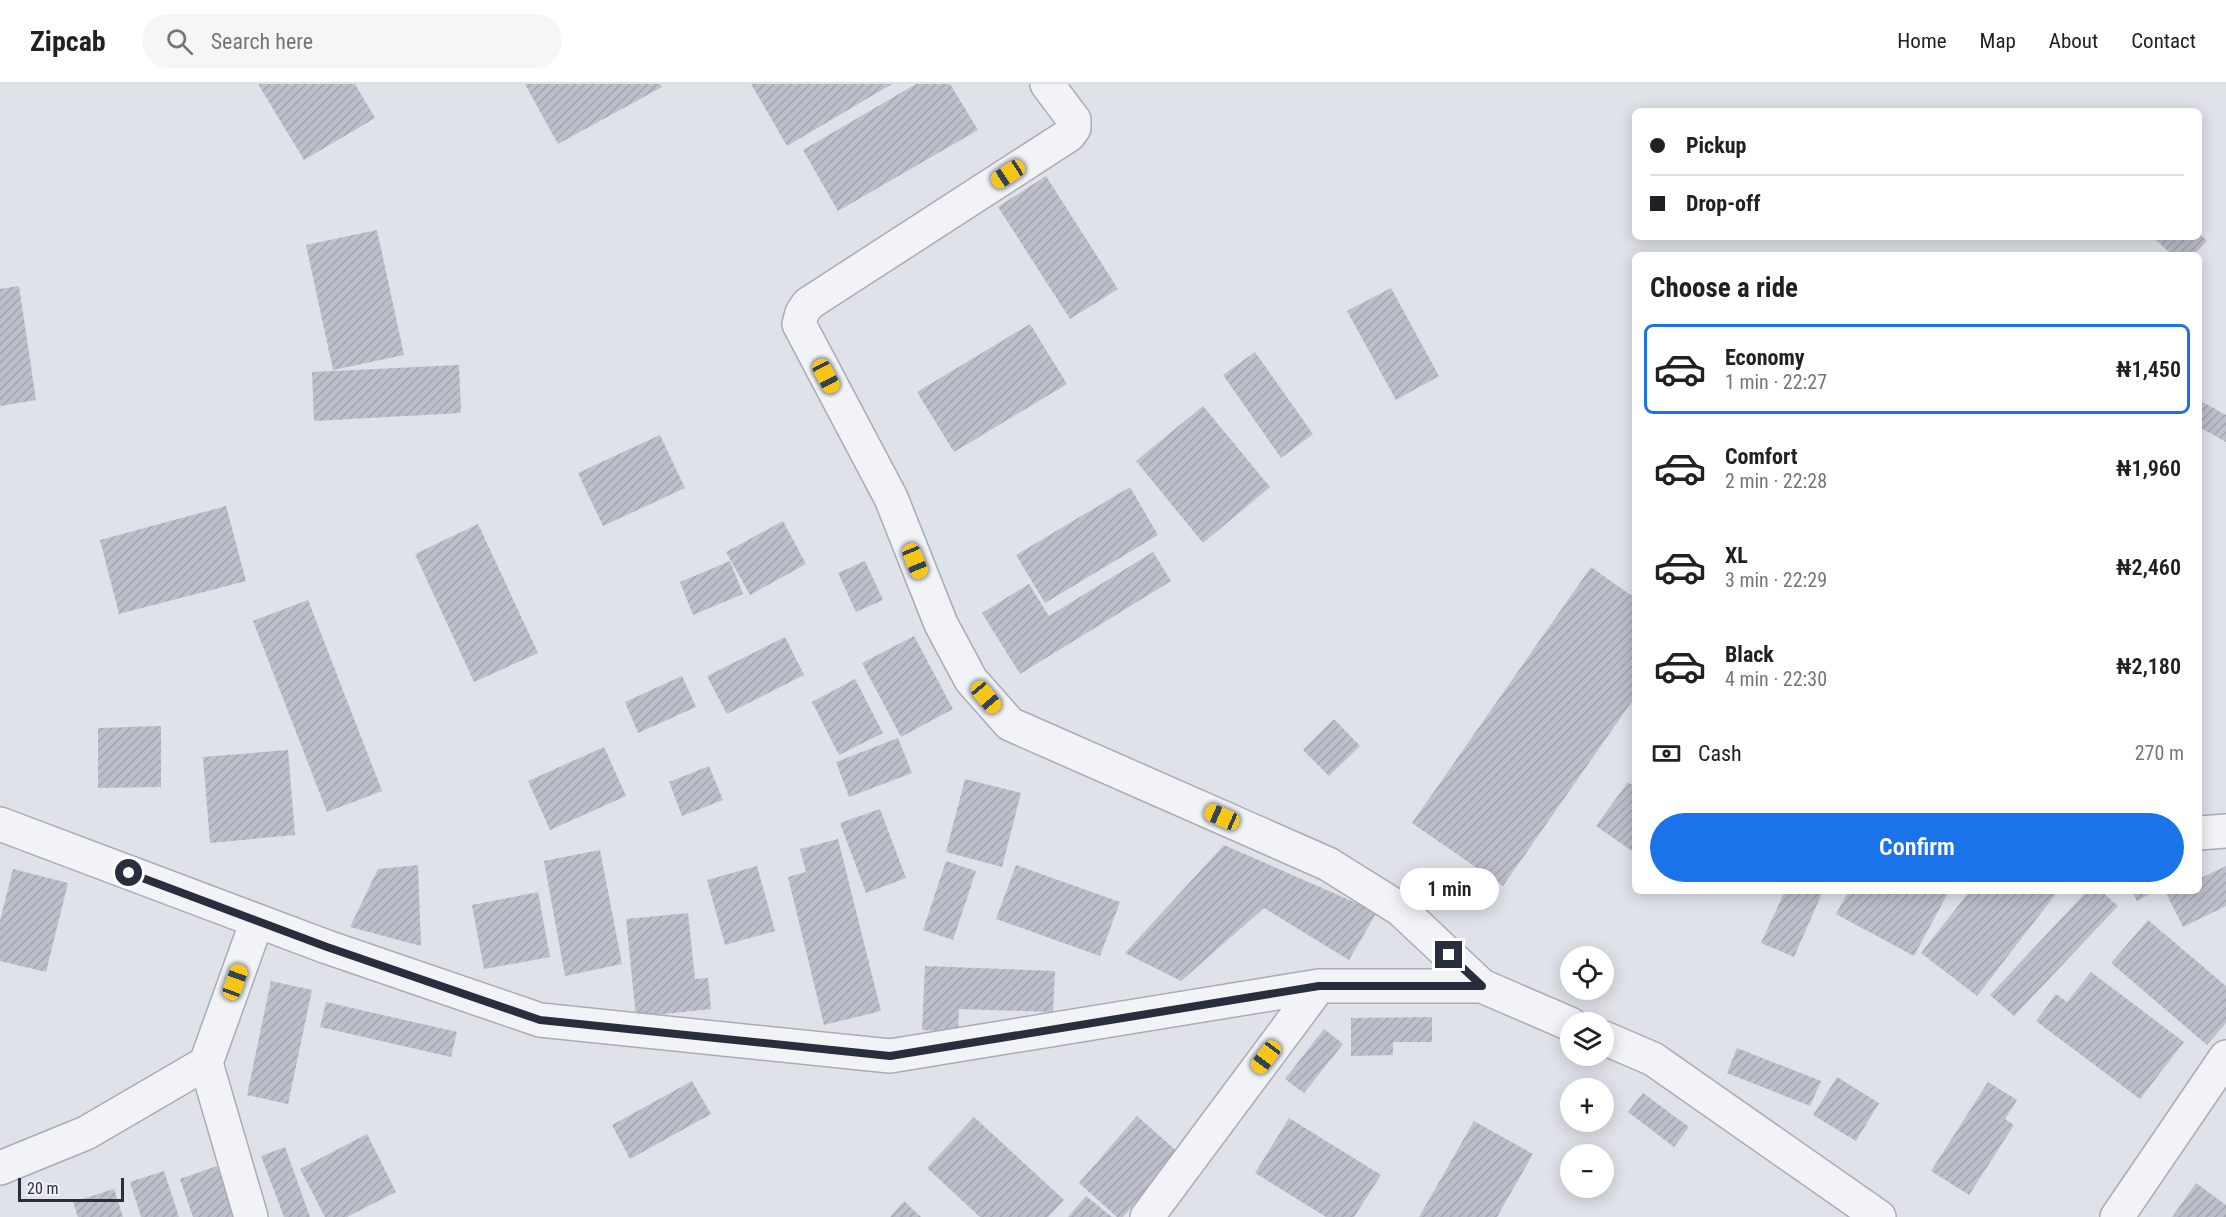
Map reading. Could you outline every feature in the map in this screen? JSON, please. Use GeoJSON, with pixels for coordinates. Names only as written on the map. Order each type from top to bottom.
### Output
{"type":"FeatureCollection","features":[{"type":"Feature","properties":{"kind":"street"},"geometry":{"type":"LineString","coordinates":[[1047,84],[1074,120],[1074,128],[1069,135],[808,304],[799,324],[891,498],[940,624],[971,680],[1010,724],[1329,864],[1400,909],[1482,986],[1560,1020]]}},
{"type":"Feature","properties":{"kind":"street"},"geometry":{"type":"LineString","coordinates":[[0,824],[257,921],[540,1020],[890,1056],[1319,986],[1482,986]]}},
{"type":"Feature","properties":{"kind":"street"},"geometry":{"type":"LineString","coordinates":[[2202,833],[2226,831]]}},
{"type":"Feature","properties":{"kind":"street"},"geometry":{"type":"LineString","coordinates":[[251,1217],[206,1063],[257,921]]}},
{"type":"Feature","properties":{"kind":"street"},"geometry":{"type":"LineString","coordinates":[[1147,1217],[1319,986]]}},
{"type":"Feature","properties":{"kind":"street"},"geometry":{"type":"LineString","coordinates":[[1614,1042],[1653,1059],[1879,1217]]}},
{"type":"Feature","properties":{"kind":"street"},"geometry":{"type":"LineString","coordinates":[[2117,1217],[2226,1057]]}},
{"type":"Feature","properties":{"kind":"street"},"geometry":{"type":"LineString","coordinates":[[0,1168],[86,1132],[206,1063]]}},
{"type":"Feature","properties":{"kind":"building"},"geometry":{"type":"Polygon","coordinates":[[[258,84],[355,84],[375,118],[304,160],[258,84]]]}},
{"type":"Feature","properties":{"kind":"building"},"geometry":{"type":"Polygon","coordinates":[[[525,84],[660,84],[662,87],[558,144],[525,84]]]}},
{"type":"Feature","properties":{"kind":"building"},"geometry":{"type":"Polygon","coordinates":[[[751,84],[892,84],[787,146],[751,84]]]}},
{"type":"Feature","properties":{"kind":"building"},"geometry":{"type":"Polygon","coordinates":[[[916,84],[950,84],[978,130],[838,211],[803,150],[916,84]]]}},
{"type":"Feature","properties":{"kind":"building"},"geometry":{"type":"Polygon","coordinates":[[[1046,176],[1118,289],[1070,319],[998,207],[1046,176]]]}},
{"type":"Feature","properties":{"kind":"building"},"geometry":{"type":"Polygon","coordinates":[[[377,230],[404,355],[333,370],[306,245],[377,230]]]}},
{"type":"Feature","properties":{"kind":"building"},"geometry":{"type":"Polygon","coordinates":[[[2202,236],[2207,241],[2196,252],[2169,252],[2156,240],[2202,240],[2202,236]]]}},
{"type":"Feature","properties":{"kind":"building"},"geometry":{"type":"Polygon","coordinates":[[[19,286],[36,400],[0,406],[0,289],[19,286]]]}},
{"type":"Feature","properties":{"kind":"building"},"geometry":{"type":"Polygon","coordinates":[[[1391,288],[1439,376],[1396,400],[1347,311],[1391,288]]]}},
{"type":"Feature","properties":{"kind":"building"},"geometry":{"type":"Polygon","coordinates":[[[1030,324],[1067,384],[954,452],[917,392],[1030,324]]]}},
{"type":"Feature","properties":{"kind":"building"},"geometry":{"type":"Polygon","coordinates":[[[1255,352],[1313,434],[1281,458],[1223,375],[1255,352]]]}},
{"type":"Feature","properties":{"kind":"building"},"geometry":{"type":"Polygon","coordinates":[[[459,365],[461,413],[314,421],[312,372],[459,365]]]}},
{"type":"Feature","properties":{"kind":"building"},"geometry":{"type":"Polygon","coordinates":[[[2202,402],[2226,415],[2226,442],[2202,429],[2202,402]]]}},
{"type":"Feature","properties":{"kind":"building"},"geometry":{"type":"Polygon","coordinates":[[[1203,406],[1270,487],[1203,543],[1136,461],[1203,406]]]}},
{"type":"Feature","properties":{"kind":"building"},"geometry":{"type":"Polygon","coordinates":[[[660,435],[685,488],[603,526],[578,473],[660,435]]]}},
{"type":"Feature","properties":{"kind":"building"},"geometry":{"type":"Polygon","coordinates":[[[1130,487],[1158,535],[1045,603],[1016,555],[1130,487]]]}},
{"type":"Feature","properties":{"kind":"building"},"geometry":{"type":"Polygon","coordinates":[[[226,506],[246,581],[119,614],[100,540],[226,506]]]}},
{"type":"Feature","properties":{"kind":"building"},"geometry":{"type":"Polygon","coordinates":[[[783,521],[806,564],[750,595],[726,552],[783,521]]]}},
{"type":"Feature","properties":{"kind":"building"},"geometry":{"type":"Polygon","coordinates":[[[478,524],[538,653],[474,682],[415,554],[478,524]]]}},
{"type":"Feature","properties":{"kind":"building"},"geometry":{"type":"Polygon","coordinates":[[[1153,552],[1171,581],[1020,674],[982,613],[1029,584],[1049,616],[1153,552]]]}},
{"type":"Feature","properties":{"kind":"building"},"geometry":{"type":"Polygon","coordinates":[[[730,561],[743,594],[693,615],[680,582],[730,561]]]}},
{"type":"Feature","properties":{"kind":"building"},"geometry":{"type":"Polygon","coordinates":[[[865,561],[883,600],[856,612],[838,573],[865,561]]]}},
{"type":"Feature","properties":{"kind":"building"},"geometry":{"type":"Polygon","coordinates":[[[1591,567],[1632,596],[1632,701],[1503,886],[1412,823],[1591,567]]]}},
{"type":"Feature","properties":{"kind":"building"},"geometry":{"type":"Polygon","coordinates":[[[308,600],[382,791],[327,812],[253,621],[308,600]]]}},
{"type":"Feature","properties":{"kind":"building"},"geometry":{"type":"Polygon","coordinates":[[[914,636],[953,709],[901,737],[862,663],[914,636]]]}},
{"type":"Feature","properties":{"kind":"building"},"geometry":{"type":"Polygon","coordinates":[[[785,637],[804,675],[727,714],[707,676],[785,637]]]}},
{"type":"Feature","properties":{"kind":"building"},"geometry":{"type":"Polygon","coordinates":[[[682,676],[696,707],[638,733],[625,702],[682,676]]]}},
{"type":"Feature","properties":{"kind":"building"},"geometry":{"type":"Polygon","coordinates":[[[855,679],[883,733],[839,755],[812,702],[855,679]]]}},
{"type":"Feature","properties":{"kind":"building"},"geometry":{"type":"Polygon","coordinates":[[[1334,719],[1360,746],[1329,776],[1303,750],[1334,719]]]}},
{"type":"Feature","properties":{"kind":"building"},"geometry":{"type":"Polygon","coordinates":[[[161,726],[161,787],[98,788],[98,728],[161,726]]]}},
{"type":"Feature","properties":{"kind":"building"},"geometry":{"type":"Polygon","coordinates":[[[898,738],[912,773],[849,797],[836,762],[898,738]]]}},
{"type":"Feature","properties":{"kind":"building"},"geometry":{"type":"Polygon","coordinates":[[[604,747],[626,796],[550,830],[528,781],[604,747]]]}},
{"type":"Feature","properties":{"kind":"building"},"geometry":{"type":"Polygon","coordinates":[[[288,750],[295,835],[210,843],[203,757],[288,750]]]}},
{"type":"Feature","properties":{"kind":"building"},"geometry":{"type":"Polygon","coordinates":[[[709,766],[723,800],[682,816],[669,782],[709,766]]]}},
{"type":"Feature","properties":{"kind":"building"},"geometry":{"type":"Polygon","coordinates":[[[965,779],[1021,793],[1002,867],[946,852],[965,779]]]}},
{"type":"Feature","properties":{"kind":"building"},"geometry":{"type":"Polygon","coordinates":[[[1628,782],[1632,785],[1632,851],[1596,826],[1628,782]]]}},
{"type":"Feature","properties":{"kind":"building"},"geometry":{"type":"Polygon","coordinates":[[[880,809],[906,878],[866,893],[840,823],[880,809]]]}},
{"type":"Feature","properties":{"kind":"building"},"geometry":{"type":"Polygon","coordinates":[[[838,839],[881,1011],[824,1025],[788,877],[806,872],[800,849],[838,839]]]}},
{"type":"Feature","properties":{"kind":"building"},"geometry":{"type":"Polygon","coordinates":[[[1224,845],[1377,912],[1349,960],[1264,908],[1181,981],[1125,953],[1224,845]]]}},
{"type":"Feature","properties":{"kind":"building"},"geometry":{"type":"Polygon","coordinates":[[[600,850],[622,964],[565,976],[544,861],[600,850]]]}},
{"type":"Feature","properties":{"kind":"building"},"geometry":{"type":"Polygon","coordinates":[[[946,861],[976,871],[953,940],[923,930],[946,861]]]}},
{"type":"Feature","properties":{"kind":"building"},"geometry":{"type":"Polygon","coordinates":[[[418,865],[421,946],[350,927],[378,869],[418,865]]]}},
{"type":"Feature","properties":{"kind":"building"},"geometry":{"type":"Polygon","coordinates":[[[1016,865],[1120,902],[1100,956],[996,919],[1016,865]]]}},
{"type":"Feature","properties":{"kind":"building"},"geometry":{"type":"Polygon","coordinates":[[[757,866],[775,931],[725,945],[707,880],[757,866]]]}},
{"type":"Feature","properties":{"kind":"building"},"geometry":{"type":"Polygon","coordinates":[[[2226,866],[2226,906],[2183,927],[2167,895],[2202,894],[2202,878],[2226,866]]]}},
{"type":"Feature","properties":{"kind":"building"},"geometry":{"type":"Polygon","coordinates":[[[13,869],[68,883],[46,972],[0,961],[0,921],[13,869]]]}},
{"type":"Feature","properties":{"kind":"building"},"geometry":{"type":"Polygon","coordinates":[[[538,892],[550,957],[484,969],[472,905],[538,892]]]}},
{"type":"Feature","properties":{"kind":"building"},"geometry":{"type":"Polygon","coordinates":[[[1784,894],[1822,894],[1794,957],[1761,943],[1784,894]]]}},
{"type":"Feature","properties":{"kind":"building"},"geometry":{"type":"Polygon","coordinates":[[[1847,894],[1947,894],[1914,956],[1836,914],[1847,894]]]}},
{"type":"Feature","properties":{"kind":"building"},"geometry":{"type":"Polygon","coordinates":[[[1968,894],[2056,894],[1977,996],[1921,953],[1968,894]]]}},
{"type":"Feature","properties":{"kind":"building"},"geometry":{"type":"Polygon","coordinates":[[[2084,894],[2104,894],[2118,906],[2014,1016],[1990,995],[2084,894]]]}},
{"type":"Feature","properties":{"kind":"building"},"geometry":{"type":"Polygon","coordinates":[[[2133,894],[2150,894],[2137,901],[2133,894]]]}},
{"type":"Feature","properties":{"kind":"building"},"geometry":{"type":"Polygon","coordinates":[[[688,913],[695,979],[708,978],[711,1009],[636,1017],[626,919],[688,913]]]}},
{"type":"Feature","properties":{"kind":"building"},"geometry":{"type":"Polygon","coordinates":[[[2148,920],[2226,986],[2226,1023],[2207,1045],[2111,963],[2148,920]]]}},
{"type":"Feature","properties":{"kind":"building"},"geometry":{"type":"Polygon","coordinates":[[[925,966],[1055,971],[1053,1012],[959,1009],[958,1032],[922,1030],[925,966]]]}},
{"type":"Feature","properties":{"kind":"building"},"geometry":{"type":"Polygon","coordinates":[[[2091,972],[2184,1042],[2140,1099],[2036,1021],[2056,994],[2067,1002],[2091,972]]]}},
{"type":"Feature","properties":{"kind":"building"},"geometry":{"type":"Polygon","coordinates":[[[271,981],[312,990],[288,1104],[247,1095],[271,981]]]}},
{"type":"Feature","properties":{"kind":"building"},"geometry":{"type":"Polygon","coordinates":[[[326,1002],[457,1032],[451,1057],[320,1027],[326,1002]]]}},
{"type":"Feature","properties":{"kind":"building"},"geometry":{"type":"Polygon","coordinates":[[[1432,1017],[1432,1042],[1393,1042],[1393,1055],[1351,1056],[1351,1018],[1432,1017]]]}},
{"type":"Feature","properties":{"kind":"building"},"geometry":{"type":"Polygon","coordinates":[[[1324,1029],[1343,1044],[1304,1093],[1285,1079],[1324,1029]]]}},
{"type":"Feature","properties":{"kind":"building"},"geometry":{"type":"Polygon","coordinates":[[[1737,1048],[1821,1081],[1810,1106],[1727,1073],[1737,1048]]]}},
{"type":"Feature","properties":{"kind":"building"},"geometry":{"type":"Polygon","coordinates":[[[1837,1077],[1879,1103],[1856,1141],[1813,1115],[1837,1077]]]}},
{"type":"Feature","properties":{"kind":"building"},"geometry":{"type":"Polygon","coordinates":[[[692,1081],[711,1114],[630,1159],[612,1125],[692,1081]]]}},
{"type":"Feature","properties":{"kind":"building"},"geometry":{"type":"Polygon","coordinates":[[[1988,1082],[2017,1100],[2005,1119],[2014,1125],[1969,1195],[1931,1171],[1988,1082]]]}},
{"type":"Feature","properties":{"kind":"building"},"geometry":{"type":"Polygon","coordinates":[[[1643,1093],[1689,1127],[1674,1147],[1628,1112],[1643,1093]]]}},
{"type":"Feature","properties":{"kind":"building"},"geometry":{"type":"Polygon","coordinates":[[[1137,1116],[1179,1153],[1123,1217],[1117,1217],[1079,1183],[1137,1116]]]}},
{"type":"Feature","properties":{"kind":"building"},"geometry":{"type":"Polygon","coordinates":[[[974,1117],[1064,1200],[1048,1217],[980,1217],[927,1168],[974,1117]]]}},
{"type":"Feature","properties":{"kind":"building"},"geometry":{"type":"Polygon","coordinates":[[[1289,1118],[1381,1175],[1354,1217],[1326,1217],[1255,1173],[1289,1118]]]}},
{"type":"Feature","properties":{"kind":"building"},"geometry":{"type":"Polygon","coordinates":[[[1474,1121],[1533,1154],[1497,1217],[1419,1217],[1474,1121]]]}},
{"type":"Feature","properties":{"kind":"building"},"geometry":{"type":"Polygon","coordinates":[[[367,1134],[396,1192],[347,1217],[325,1217],[300,1169],[367,1134]]]}},
{"type":"Feature","properties":{"kind":"building"},"geometry":{"type":"Polygon","coordinates":[[[285,1147],[310,1217],[284,1217],[261,1156],[285,1147]]]}},
{"type":"Feature","properties":{"kind":"building"},"geometry":{"type":"Polygon","coordinates":[[[217,1166],[235,1217],[193,1217],[180,1179],[217,1166]]]}},
{"type":"Feature","properties":{"kind":"building"},"geometry":{"type":"Polygon","coordinates":[[[164,1171],[179,1217],[141,1217],[130,1182],[164,1171]]]}},
{"type":"Feature","properties":{"kind":"building"},"geometry":{"type":"Polygon","coordinates":[[[2196,1183],[2226,1205],[2226,1217],[2172,1217],[2196,1183]]]}},
{"type":"Feature","properties":{"kind":"building"},"geometry":{"type":"Polygon","coordinates":[[[114,1189],[123,1217],[78,1217],[73,1202],[114,1189]]]}},
{"type":"Feature","properties":{"kind":"building"},"geometry":{"type":"Polygon","coordinates":[[[1086,1196],[1112,1217],[1068,1217],[1086,1196]]]}},
{"type":"Feature","properties":{"kind":"building"},"geometry":{"type":"Polygon","coordinates":[[[904,1201],[921,1217],[890,1217],[904,1201]]]}},
{"type":"Feature","properties":{"kind":"route"},"geometry":{"type":"LineString","coordinates":[[129,873],[327,947],[540,1020],[890,1056],[1319,986],[1482,986],[1449,955]]}}]}
